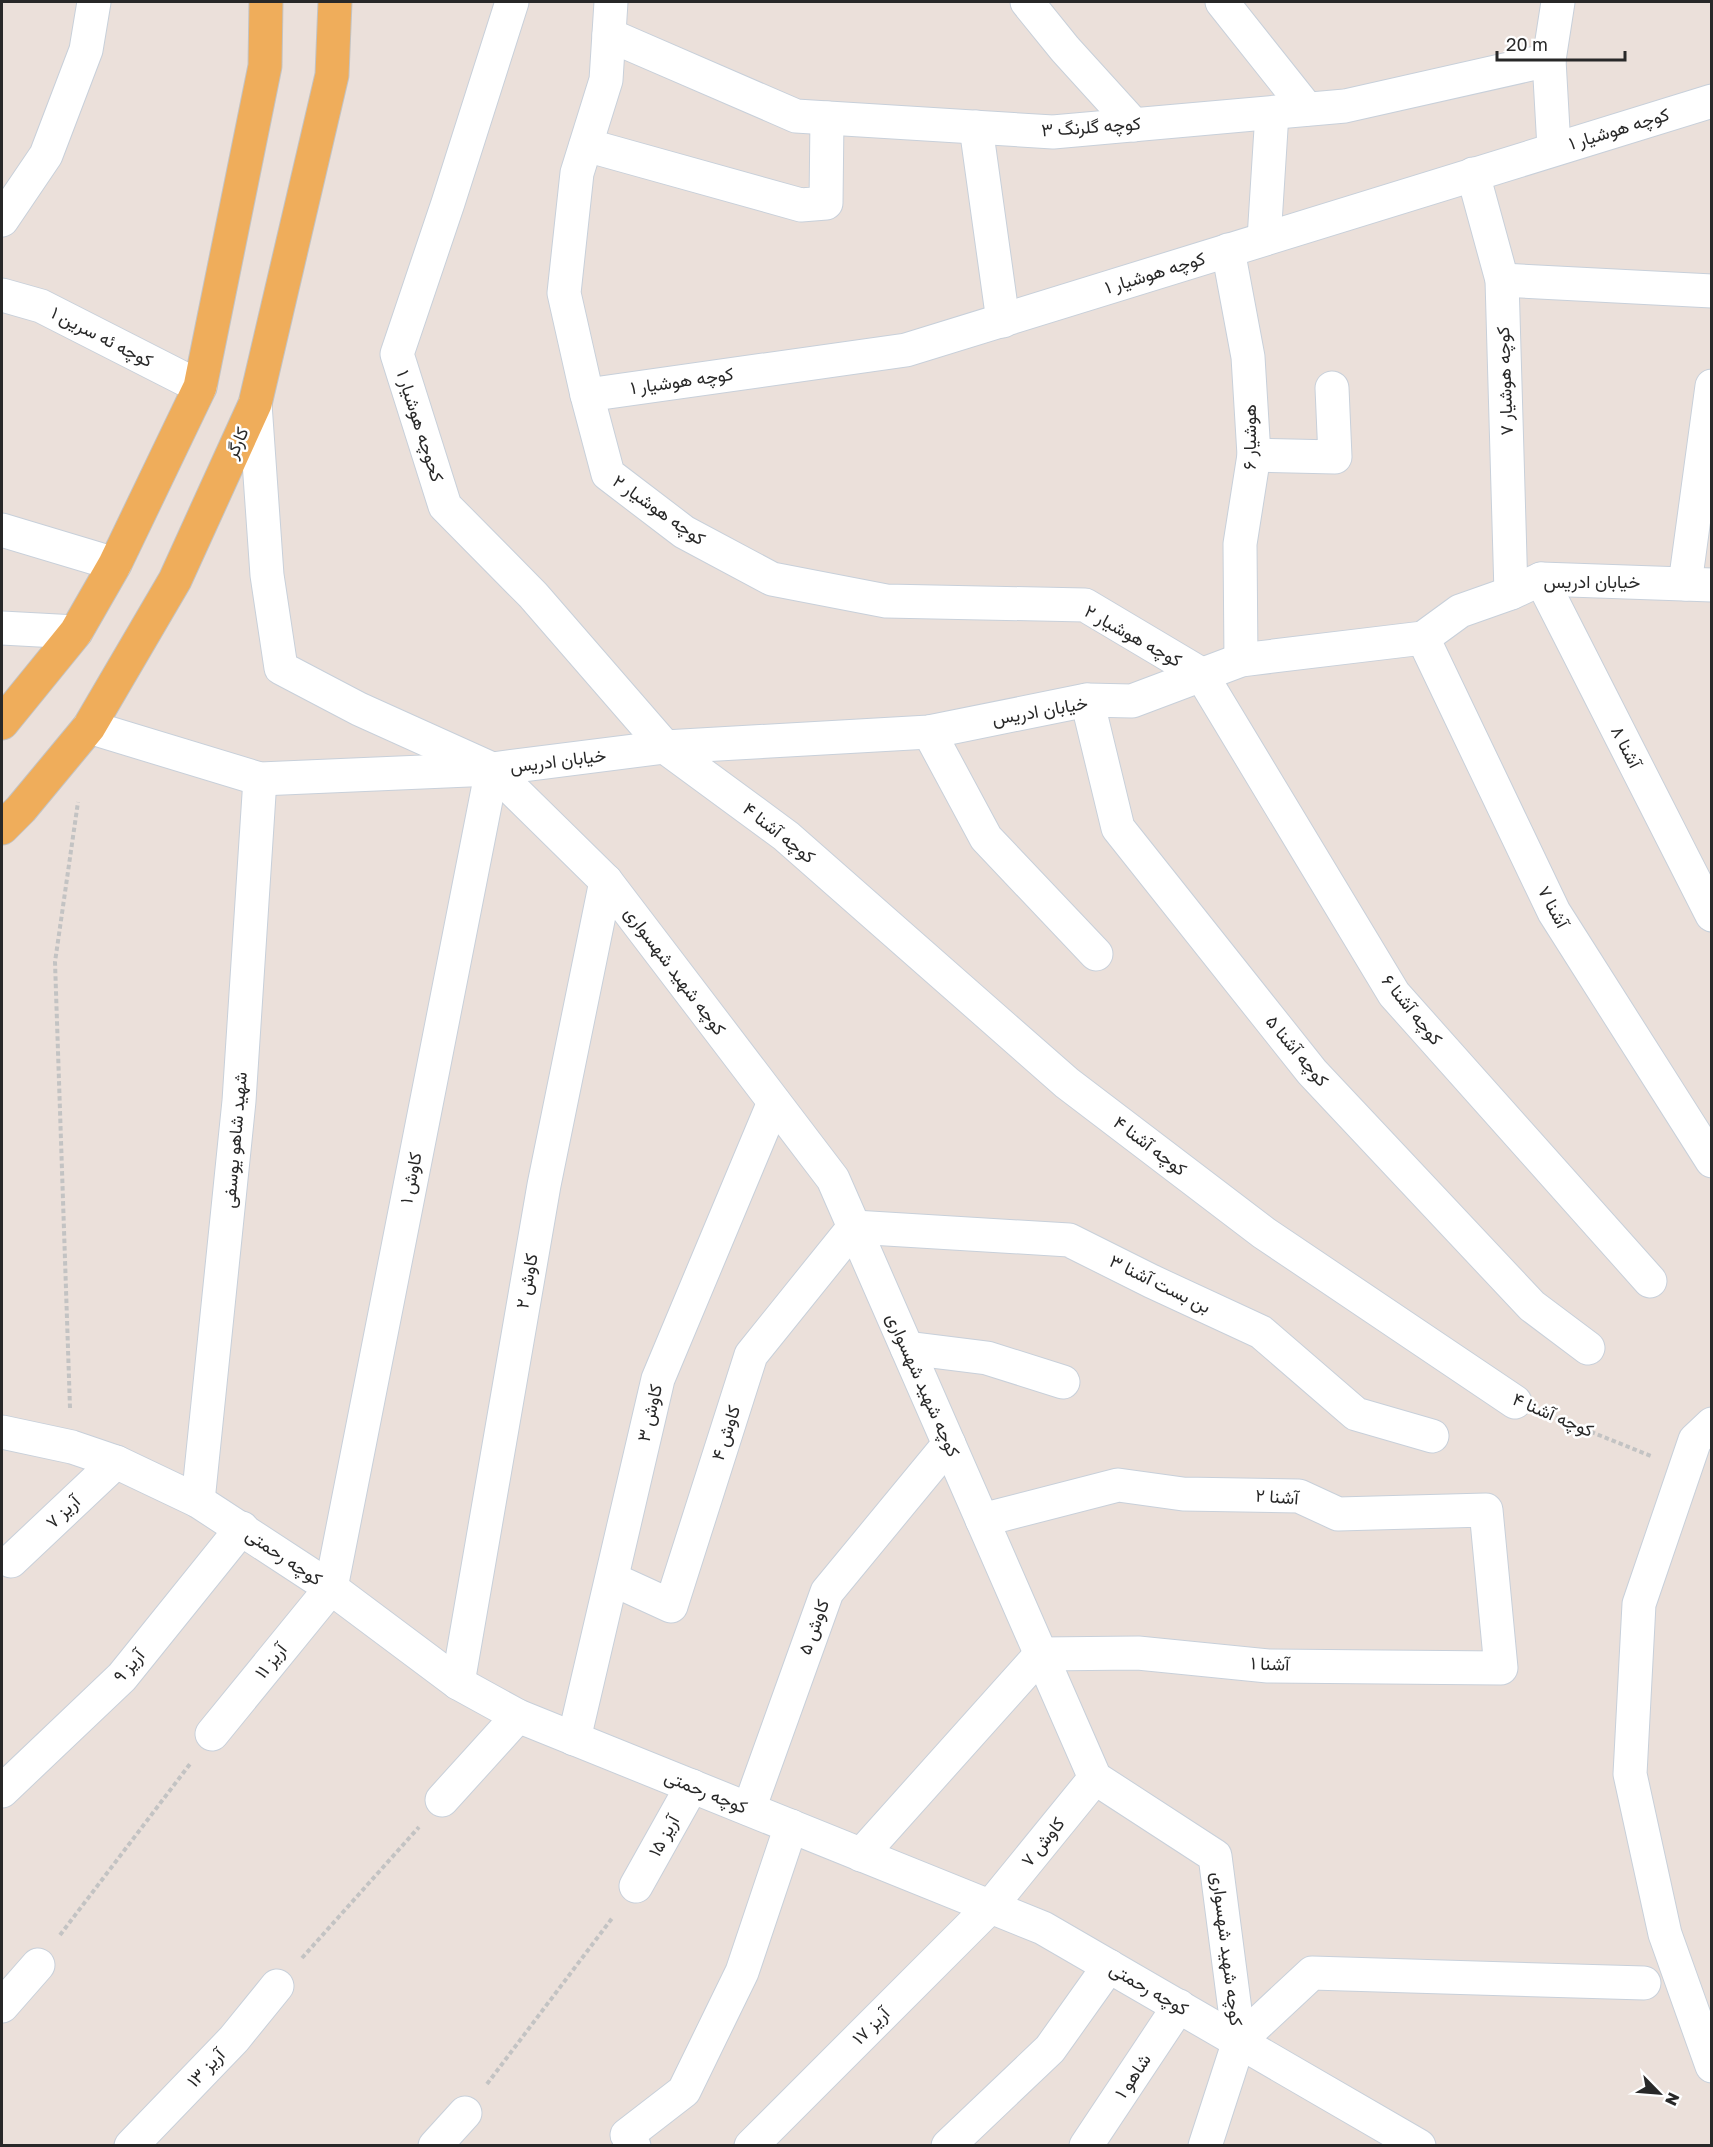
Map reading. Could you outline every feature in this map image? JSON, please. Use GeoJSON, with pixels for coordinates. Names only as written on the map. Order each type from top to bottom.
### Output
{"type":"FeatureCollection","features":[{"type":"Feature","properties":{"kind":"main road"},"geometry":{"type":"LineString","coordinates":[[2,723],[76,632],[115,564],[200,387],[265,66],[266,2]]}},
{"type":"Feature","properties":{"kind":"main road","name":"کارگر"},"geometry":{"type":"LineString","coordinates":[[2,828],[21,809],[89,727],[175,580],[255,404],[332,75],[335,2]]}},
{"type":"Feature","properties":{"kind":"street"},"geometry":{"type":"LineString","coordinates":[[2,220],[45,155],[86,50],[94,2]]}},
{"type":"Feature","properties":{"kind":"street","name":"کحوچه هوشیار ۱"},"geometry":{"type":"LineString","coordinates":[[512,2],[397,354],[445,506],[533,595],[665,747]]}},
{"type":"Feature","properties":{"kind":"street","name":"کوچه هوشیار ۲"},"geometry":{"type":"LineString","coordinates":[[611,2],[606,80],[577,173],[564,292],[587,395],[608,474],[684,532],[772,579],[886,601],[1085,605],[1202,674]]}},
{"type":"Feature","properties":{"kind":"street"},"geometry":{"type":"LineString","coordinates":[[1027,2],[1065,49],[1134,125]]}},
{"type":"Feature","properties":{"kind":"street"},"geometry":{"type":"LineString","coordinates":[[1222,2],[1307,109]]}},
{"type":"Feature","properties":{"kind":"street"},"geometry":{"type":"LineString","coordinates":[[1554,148],[1549,60],[1558,2]]}},
{"type":"Feature","properties":{"kind":"street","name":"کوچه گلرنگ ۳"},"geometry":{"type":"LineString","coordinates":[[609,34],[796,116],[1053,132],[1345,106],[1549,60]]}},
{"type":"Feature","properties":{"kind":"street","name":"کوچه هوشیار ۱"},"geometry":{"type":"LineString","coordinates":[[587,395],[906,350],[1712,101]]}},
{"type":"Feature","properties":{"kind":"street"},"geometry":{"type":"LineString","coordinates":[[1264,239],[1272,112]]}},
{"type":"Feature","properties":{"kind":"street"},"geometry":{"type":"LineString","coordinates":[[586,146],[801,205],[826,203],[827,118]]}},
{"type":"Feature","properties":{"kind":"street"},"geometry":{"type":"LineString","coordinates":[[976,127],[1003,321]]}},
{"type":"Feature","properties":{"kind":"street","name":"کوچه هوشیار ۷"},"geometry":{"type":"LineString","coordinates":[[1473,174],[1502,280],[1510,593]]}},
{"type":"Feature","properties":{"kind":"street","name":"هوشیار ۶"},"geometry":{"type":"LineString","coordinates":[[1228,250],[1248,357],[1254,455],[1239,544],[1241,660]]}},
{"type":"Feature","properties":{"kind":"street"},"geometry":{"type":"LineString","coordinates":[[1502,280],[1712,291]]}},
{"type":"Feature","properties":{"kind":"street","name":"کوچه ئه سرین ۱"},"geometry":{"type":"LineString","coordinates":[[2,295],[41,306],[200,387]]}},
{"type":"Feature","properties":{"kind":"street"},"geometry":{"type":"LineString","coordinates":[[1698,585],[1712,386]]}},
{"type":"Feature","properties":{"kind":"street"},"geometry":{"type":"LineString","coordinates":[[1254,455],[1335,457],[1332,387]]}},
{"type":"Feature","properties":{"kind":"street"},"geometry":{"type":"LineString","coordinates":[[255,404],[267,575],[281,668],[359,709],[492,769]]}},
{"type":"Feature","properties":{"kind":"street"},"geometry":{"type":"LineString","coordinates":[[2,530],[115,564]]}},
{"type":"Feature","properties":{"kind":"street","name":"خیابان ادریس"},"geometry":{"type":"LineString","coordinates":[[89,727],[260,779],[492,769],[665,747],[929,732],[1087,700],[1132,701],[1241,660],[1423,638],[1460,612],[1541,579],[1698,585]]}},
{"type":"Feature","properties":{"kind":"street","name":"آشنا ۸"},"geometry":{"type":"LineString","coordinates":[[1541,579],[1712,915]]}},
{"type":"Feature","properties":{"kind":"street"},"geometry":{"type":"LineString","coordinates":[[2,628],[76,632]]}},
{"type":"Feature","properties":{"kind":"street","name":"آشنا ۷"},"geometry":{"type":"LineString","coordinates":[[1423,638],[1554,912],[1712,1161]]}},
{"type":"Feature","properties":{"kind":"street","name":"کوچه آشنا ۶"},"geometry":{"type":"LineString","coordinates":[[1202,674],[1394,994],[1650,1281]]}},
{"type":"Feature","properties":{"kind":"street","name":"کوچه آشنا ۵"},"geometry":{"type":"LineString","coordinates":[[1087,700],[1118,828],[1312,1072],[1532,1306],[1588,1348]]}},
{"type":"Feature","properties":{"kind":"street"},"geometry":{"type":"LineString","coordinates":[[929,732],[986,838],[1096,954]]}},
{"type":"Feature","properties":{"kind":"street","name":"کوچه آشنا ۴"},"geometry":{"type":"LineString","coordinates":[[665,747],[786,836],[1076,1090],[1264,1233],[1515,1402]]}},
{"type":"Feature","properties":{"kind":"street","name":"کوچه شهید شهسواری"},"geometry":{"type":"LineString","coordinates":[[492,769],[606,881],[833,1179],[1095,1778],[1215,1856],[1239,2041]]}},
{"type":"Feature","properties":{"kind":"street","name":"کاوش ۱"},"geometry":{"type":"LineString","coordinates":[[331,1588],[492,769]]}},
{"type":"Feature","properties":{"kind":"street","name":"شهید شاهو یوسفی"},"geometry":{"type":"LineString","coordinates":[[198,1501],[239,1101],[260,779]]}},
{"type":"Feature","properties":{"kind":"street","name":"کاوش ۲"},"geometry":{"type":"LineString","coordinates":[[458,1683],[544,1185],[606,881]]}},
{"type":"Feature","properties":{"kind":"street","name":"کاوش ۳"},"geometry":{"type":"LineString","coordinates":[[574,1739],[658,1379],[774,1102]]}},
{"type":"Feature","properties":{"kind":"street","name":"بن بست آشنا ۳"},"geometry":{"type":"LineString","coordinates":[[854,1227],[1069,1240],[1261,1332],[1356,1414],[1432,1436]]}},
{"type":"Feature","properties":{"kind":"street","name":"کاوش ۴"},"geometry":{"type":"LineString","coordinates":[[612,1579],[671,1606],[751,1355],[854,1227]]}},
{"type":"Feature","properties":{"kind":"street"},"geometry":{"type":"LineString","coordinates":[[907,1348],[987,1358],[1063,1382]]}},
{"type":"Feature","properties":{"kind":"street"},"geometry":{"type":"LineString","coordinates":[[1712,1424],[1695,1440],[1639,1604],[1630,1774],[1665,1934],[1712,2066]]}},
{"type":"Feature","properties":{"kind":"street","name":"کوچه رحمتی"},"geometry":{"type":"LineString","coordinates":[[2,1432],[72,1447],[116,1462],[198,1501],[331,1588],[458,1683],[518,1716],[1043,1928],[1419,2145]]}},
{"type":"Feature","properties":{"kind":"street","name":"کاوش ۵"},"geometry":{"type":"LineString","coordinates":[[749,1809],[826,1592],[949,1444]]}},
{"type":"Feature","properties":{"kind":"street","name":"آریز ۷"},"geometry":{"type":"LineString","coordinates":[[11,1562],[116,1462]]}},
{"type":"Feature","properties":{"kind":"street","name":"آشنا ۲"},"geometry":{"type":"LineString","coordinates":[[982,1521],[1118,1485],[1183,1494],[1299,1496],[1338,1514],[1486,1510],[1501,1668]]}},
{"type":"Feature","properties":{"kind":"street","name":"آریز ۹"},"geometry":{"type":"LineString","coordinates":[[2,1791],[122,1677],[242,1528]]}},
{"type":"Feature","properties":{"kind":"street","name":"آریز ۱۱"},"geometry":{"type":"LineString","coordinates":[[212,1734],[331,1588]]}},
{"type":"Feature","properties":{"kind":"street","name":"آشنا ۱"},"geometry":{"type":"LineString","coordinates":[[1041,1654],[1138,1653],[1268,1666],[1501,1668]]}},
{"type":"Feature","properties":{"kind":"street"},"geometry":{"type":"LineString","coordinates":[[861,1855],[1041,1654]]}},
{"type":"Feature","properties":{"kind":"street"},"geometry":{"type":"LineString","coordinates":[[442,1800],[518,1716]]}},
{"type":"Feature","properties":{"kind":"street","name":"کاوش ۷"},"geometry":{"type":"LineString","coordinates":[[990,1907],[1095,1778]]}},
{"type":"Feature","properties":{"kind":"street","name":"آریز ۱۵"},"geometry":{"type":"LineString","coordinates":[[636,1886],[692,1786]]}},
{"type":"Feature","properties":{"kind":"street"},"geometry":{"type":"LineString","coordinates":[[634,2145],[627,2135],[684,2091],[742,1972],[791,1826]]}},
{"type":"Feature","properties":{"kind":"street","name":"آریز ۱۷"},"geometry":{"type":"LineString","coordinates":[[751,2145],[990,1907]]}},
{"type":"Feature","properties":{"kind":"street"},"geometry":{"type":"LineString","coordinates":[[2,2006],[38,1965]]}},
{"type":"Feature","properties":{"kind":"street"},"geometry":{"type":"LineString","coordinates":[[948,2145],[1050,2049],[1109,1966]]}},
{"type":"Feature","properties":{"kind":"street"},"geometry":{"type":"LineString","coordinates":[[1205,2145],[1239,2041],[1312,1973],[1644,1983]]}},
{"type":"Feature","properties":{"kind":"street","name":"آریز ۱۳"},"geometry":{"type":"LineString","coordinates":[[131,2145],[234,2039],[278,1986]]}},
{"type":"Feature","properties":{"kind":"street","name":"شاهو ۱"},"geometry":{"type":"LineString","coordinates":[[1086,2145],[1179,2006]]}},
{"type":"Feature","properties":{"kind":"street"},"geometry":{"type":"LineString","coordinates":[[435,2145],[465,2113]]}},
{"type":"Feature","properties":{"kind":"path"},"geometry":{"type":"LineString","coordinates":[[72,1447],[55,962],[78,798]]}},
{"type":"Feature","properties":{"kind":"path","name":"کوچه آشنا ۴"},"geometry":{"type":"LineString","coordinates":[[1515,1402],[1590,1430],[1684,1471]]}},
{"type":"Feature","properties":{"kind":"path"},"geometry":{"type":"LineString","coordinates":[[38,1965],[212,1734]]}},
{"type":"Feature","properties":{"kind":"path"},"geometry":{"type":"LineString","coordinates":[[278,1986],[442,1800]]}},
{"type":"Feature","properties":{"kind":"path"},"geometry":{"type":"LineString","coordinates":[[465,2113],[636,1886]]}}]}
